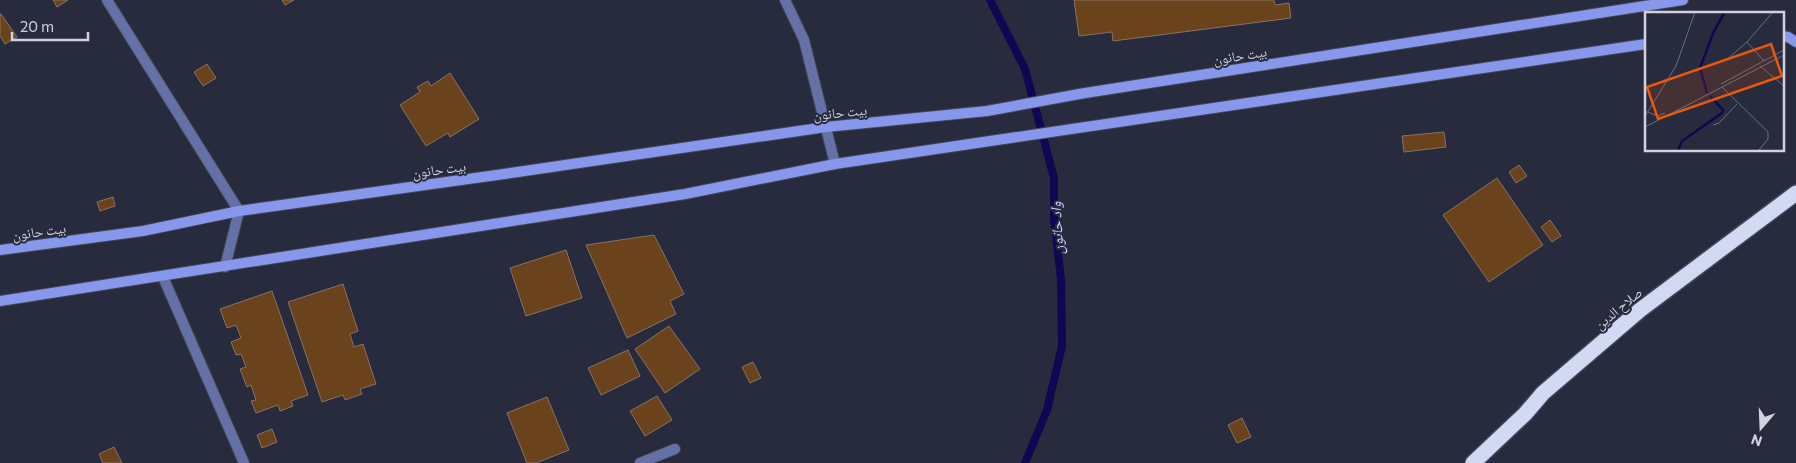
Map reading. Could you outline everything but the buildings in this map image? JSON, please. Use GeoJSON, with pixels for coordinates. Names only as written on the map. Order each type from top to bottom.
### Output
{"type":"FeatureCollection","features":[{"type":"Feature","properties":{"kind":"highway","name":"صلاح الدين"},"geometry":{"type":"LineString","coordinates":[[1473,463],[1525,414],[1543,393],[1640,310],[1794,191]]}},
{"type":"Feature","properties":{"kind":"main road","name":"بيت حانون"},"geometry":{"type":"LineString","coordinates":[[0,250],[143,231],[239,210],[826,127],[987,111],[1683,0]]}},
{"type":"Feature","properties":{"kind":"main road"},"geometry":{"type":"LineString","coordinates":[[1784,36],[1796,42]]}},
{"type":"Feature","properties":{"kind":"main road"},"geometry":{"type":"LineString","coordinates":[[0,301],[163,277],[676,195],[835,164],[1645,44]]}},
{"type":"Feature","properties":{"kind":"street"},"geometry":{"type":"LineString","coordinates":[[107,0],[239,210],[225,267]]}},
{"type":"Feature","properties":{"kind":"street"},"geometry":{"type":"LineString","coordinates":[[785,0],[804,40],[835,164]]}},
{"type":"Feature","properties":{"kind":"street"},"geometry":{"type":"LineString","coordinates":[[163,277],[244,463]]}},
{"type":"Feature","properties":{"kind":"street"},"geometry":{"type":"LineString","coordinates":[[640,463],[675,449]]}},
{"type":"Feature","properties":{"kind":"waterway","name":"واد حانون"},"geometry":{"type":"LineString","coordinates":[[990,0],[1025,69],[1054,178],[1054,218],[1061,279],[1062,346],[1047,410],[1025,463]]}}]}
